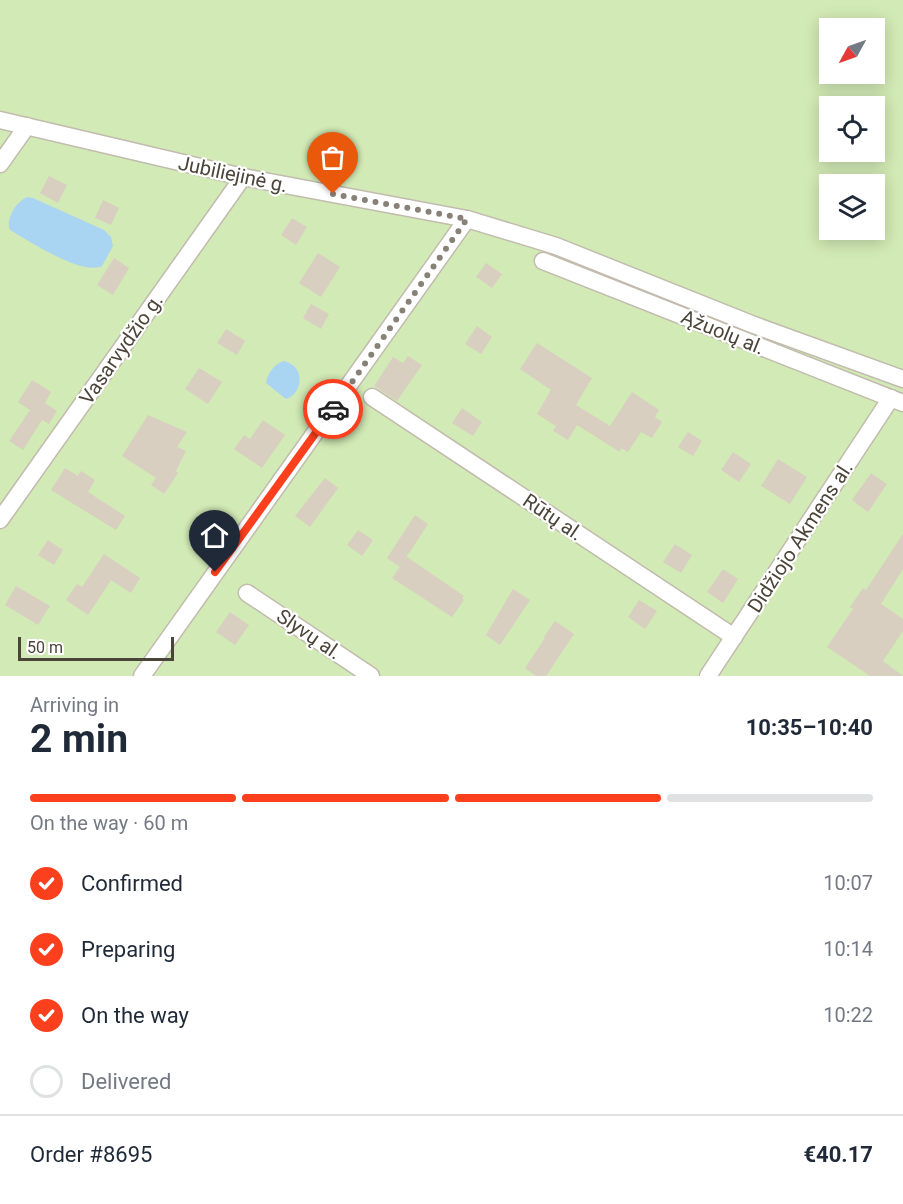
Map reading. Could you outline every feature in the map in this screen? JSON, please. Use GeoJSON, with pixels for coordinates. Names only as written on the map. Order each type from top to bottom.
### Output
{"type":"FeatureCollection","features":[{"type":"Feature","properties":{"kind":"street","name":"Jubiliejinė g."},"geometry":{"type":"LineString","coordinates":[[0,120],[243,177],[467,219],[556,246],[754,325],[903,379]]}},
{"type":"Feature","properties":{"kind":"street"},"geometry":{"type":"LineString","coordinates":[[0,164],[27,126]]}},
{"type":"Feature","properties":{"kind":"street","name":"Vasarvydžio g."},"geometry":{"type":"LineString","coordinates":[[0,520],[243,177]]}},
{"type":"Feature","properties":{"kind":"street"},"geometry":{"type":"LineString","coordinates":[[142,676],[467,219]]}},
{"type":"Feature","properties":{"kind":"street","name":"Ąžuolų al."},"geometry":{"type":"LineString","coordinates":[[543,261],[897,401]]}},
{"type":"Feature","properties":{"kind":"street","name":"Rūtų al."},"geometry":{"type":"LineString","coordinates":[[372,397],[734,637]]}},
{"type":"Feature","properties":{"kind":"street","name":"Didžiojo Akmens al."},"geometry":{"type":"LineString","coordinates":[[708,676],[897,401]]}},
{"type":"Feature","properties":{"kind":"street","name":"Slyvų al."},"geometry":{"type":"LineString","coordinates":[[247,592],[371,676]]}},
{"type":"Feature","properties":{"kind":"green space"},"geometry":{"type":"Polygon","coordinates":[[[0,0],[903,0],[903,676],[0,676],[0,0]]]}},
{"type":"Feature","properties":{"kind":"water"},"geometry":{"type":"Polygon","coordinates":[[[27,197],[104,230],[111,237],[113,246],[102,266],[93,268],[69,262],[10,230],[9,221],[12,211],[27,197]]]}},
{"type":"Feature","properties":{"kind":"water"},"geometry":{"type":"Polygon","coordinates":[[[284,361],[296,369],[300,380],[296,392],[286,399],[266,383],[272,369],[284,361]]]}},
{"type":"Feature","properties":{"kind":"building"},"geometry":{"type":"Polygon","coordinates":[[[49,176],[67,185],[58,203],[40,193],[49,176]]]}},
{"type":"Feature","properties":{"kind":"building"},"geometry":{"type":"Polygon","coordinates":[[[103,200],[119,208],[111,225],[95,218],[103,200]]]}},
{"type":"Feature","properties":{"kind":"building"},"geometry":{"type":"Polygon","coordinates":[[[292,218],[307,227],[296,245],[281,235],[292,218]]]}},
{"type":"Feature","properties":{"kind":"building"},"geometry":{"type":"Polygon","coordinates":[[[318,253],[340,267],[321,297],[299,283],[318,253]]]}},
{"type":"Feature","properties":{"kind":"building"},"geometry":{"type":"Polygon","coordinates":[[[114,258],[129,268],[113,295],[97,285],[114,258]]]}},
{"type":"Feature","properties":{"kind":"building"},"geometry":{"type":"Polygon","coordinates":[[[486,263],[502,274],[492,288],[476,277],[486,263]]]}},
{"type":"Feature","properties":{"kind":"building"},"geometry":{"type":"Polygon","coordinates":[[[311,304],[329,314],[321,329],[303,318],[311,304]]]}},
{"type":"Feature","properties":{"kind":"building"},"geometry":{"type":"Polygon","coordinates":[[[477,326],[492,337],[481,354],[465,344],[477,326]]]}},
{"type":"Feature","properties":{"kind":"building"},"geometry":{"type":"Polygon","coordinates":[[[226,329],[245,341],[237,355],[217,343],[226,329]]]}},
{"type":"Feature","properties":{"kind":"building"},"geometry":{"type":"Polygon","coordinates":[[[537,343],[592,378],[576,405],[610,426],[632,392],[659,410],[655,417],[662,422],[652,438],[641,432],[628,452],[621,448],[620,452],[577,425],[568,440],[553,431],[556,426],[537,414],[551,390],[520,369],[537,343]]]}},
{"type":"Feature","properties":{"kind":"building"},"geometry":{"type":"Polygon","coordinates":[[[408,356],[422,365],[397,401],[374,386],[393,357],[403,363],[408,356]]]}},
{"type":"Feature","properties":{"kind":"building"},"geometry":{"type":"Polygon","coordinates":[[[199,368],[222,382],[208,404],[185,389],[199,368]]]}},
{"type":"Feature","properties":{"kind":"building"},"geometry":{"type":"Polygon","coordinates":[[[32,380],[51,392],[45,403],[57,411],[49,424],[42,420],[23,450],[9,441],[30,410],[18,402],[32,380]]]}},
{"type":"Feature","properties":{"kind":"building"},"geometry":{"type":"Polygon","coordinates":[[[462,408],[482,422],[473,436],[452,423],[462,408]]]}},
{"type":"Feature","properties":{"kind":"building"},"geometry":{"type":"Polygon","coordinates":[[[148,415],[187,432],[177,447],[186,451],[176,471],[178,473],[164,494],[151,485],[156,478],[122,456],[148,415]]]}},
{"type":"Feature","properties":{"kind":"building"},"geometry":{"type":"Polygon","coordinates":[[[263,420],[285,435],[262,468],[234,449],[244,435],[250,439],[263,420]]]}},
{"type":"Feature","properties":{"kind":"building"},"geometry":{"type":"Polygon","coordinates":[[[688,432],[702,441],[693,456],[678,447],[688,432]]]}},
{"type":"Feature","properties":{"kind":"building"},"geometry":{"type":"Polygon","coordinates":[[[733,452],[751,464],[739,482],[721,470],[733,452]]]}},
{"type":"Feature","properties":{"kind":"building"},"geometry":{"type":"Polygon","coordinates":[[[778,459],[807,477],[790,504],[761,486],[778,459]]]}},
{"type":"Feature","properties":{"kind":"building"},"geometry":{"type":"Polygon","coordinates":[[[65,468],[78,476],[81,471],[95,480],[88,492],[125,516],[116,530],[51,490],[65,468]]]}},
{"type":"Feature","properties":{"kind":"building"},"geometry":{"type":"Polygon","coordinates":[[[871,473],[887,484],[868,512],[852,500],[871,473]]]}},
{"type":"Feature","properties":{"kind":"building"},"geometry":{"type":"Polygon","coordinates":[[[325,478],[338,488],[310,527],[295,516],[325,478]]]}},
{"type":"Feature","properties":{"kind":"building"},"geometry":{"type":"Polygon","coordinates":[[[415,515],[428,524],[400,567],[387,558],[415,515]]]}},
{"type":"Feature","properties":{"kind":"building"},"geometry":{"type":"Polygon","coordinates":[[[358,530],[373,540],[362,556],[347,545],[358,530]]]}},
{"type":"Feature","properties":{"kind":"building"},"geometry":{"type":"Polygon","coordinates":[[[903,534],[903,569],[881,604],[903,619],[903,631],[883,661],[903,676],[870,676],[827,647],[853,609],[850,607],[863,588],[866,590],[903,534]]]}},
{"type":"Feature","properties":{"kind":"building"},"geometry":{"type":"Polygon","coordinates":[[[48,540],[63,550],[54,565],[38,555],[48,540]]]}},
{"type":"Feature","properties":{"kind":"building"},"geometry":{"type":"Polygon","coordinates":[[[675,544],[692,555],[681,573],[663,562],[675,544]]]}},
{"type":"Feature","properties":{"kind":"building"},"geometry":{"type":"Polygon","coordinates":[[[104,554],[140,578],[131,593],[111,580],[88,615],[66,600],[77,584],[82,587],[104,554]]]}},
{"type":"Feature","properties":{"kind":"building"},"geometry":{"type":"Polygon","coordinates":[[[407,557],[464,596],[462,598],[464,600],[452,617],[392,578],[407,557]]]}},
{"type":"Feature","properties":{"kind":"building"},"geometry":{"type":"Polygon","coordinates":[[[723,569],[738,579],[723,603],[707,592],[723,569]]]}},
{"type":"Feature","properties":{"kind":"building"},"geometry":{"type":"Polygon","coordinates":[[[16,586],[50,606],[38,625],[5,605],[16,586]]]}},
{"type":"Feature","properties":{"kind":"building"},"geometry":{"type":"Polygon","coordinates":[[[513,589],[530,600],[500,645],[486,635],[513,589]]]}},
{"type":"Feature","properties":{"kind":"building"},"geometry":{"type":"Polygon","coordinates":[[[639,600],[657,611],[645,629],[628,617],[639,600]]]}},
{"type":"Feature","properties":{"kind":"building"},"geometry":{"type":"Polygon","coordinates":[[[230,612],[249,625],[235,645],[216,632],[230,612]]]}},
{"type":"Feature","properties":{"kind":"building"},"geometry":{"type":"Polygon","coordinates":[[[555,621],[574,634],[546,676],[536,676],[525,668],[555,621]]]}},
{"type":"Feature","properties":{"kind":"way so far"},"geometry":{"type":"LineString","coordinates":[[333,194],[467,219],[333,409]]}},
{"type":"Feature","properties":{"kind":"route"},"geometry":{"type":"LineString","coordinates":[[215,572],[333,409]]}}]}
